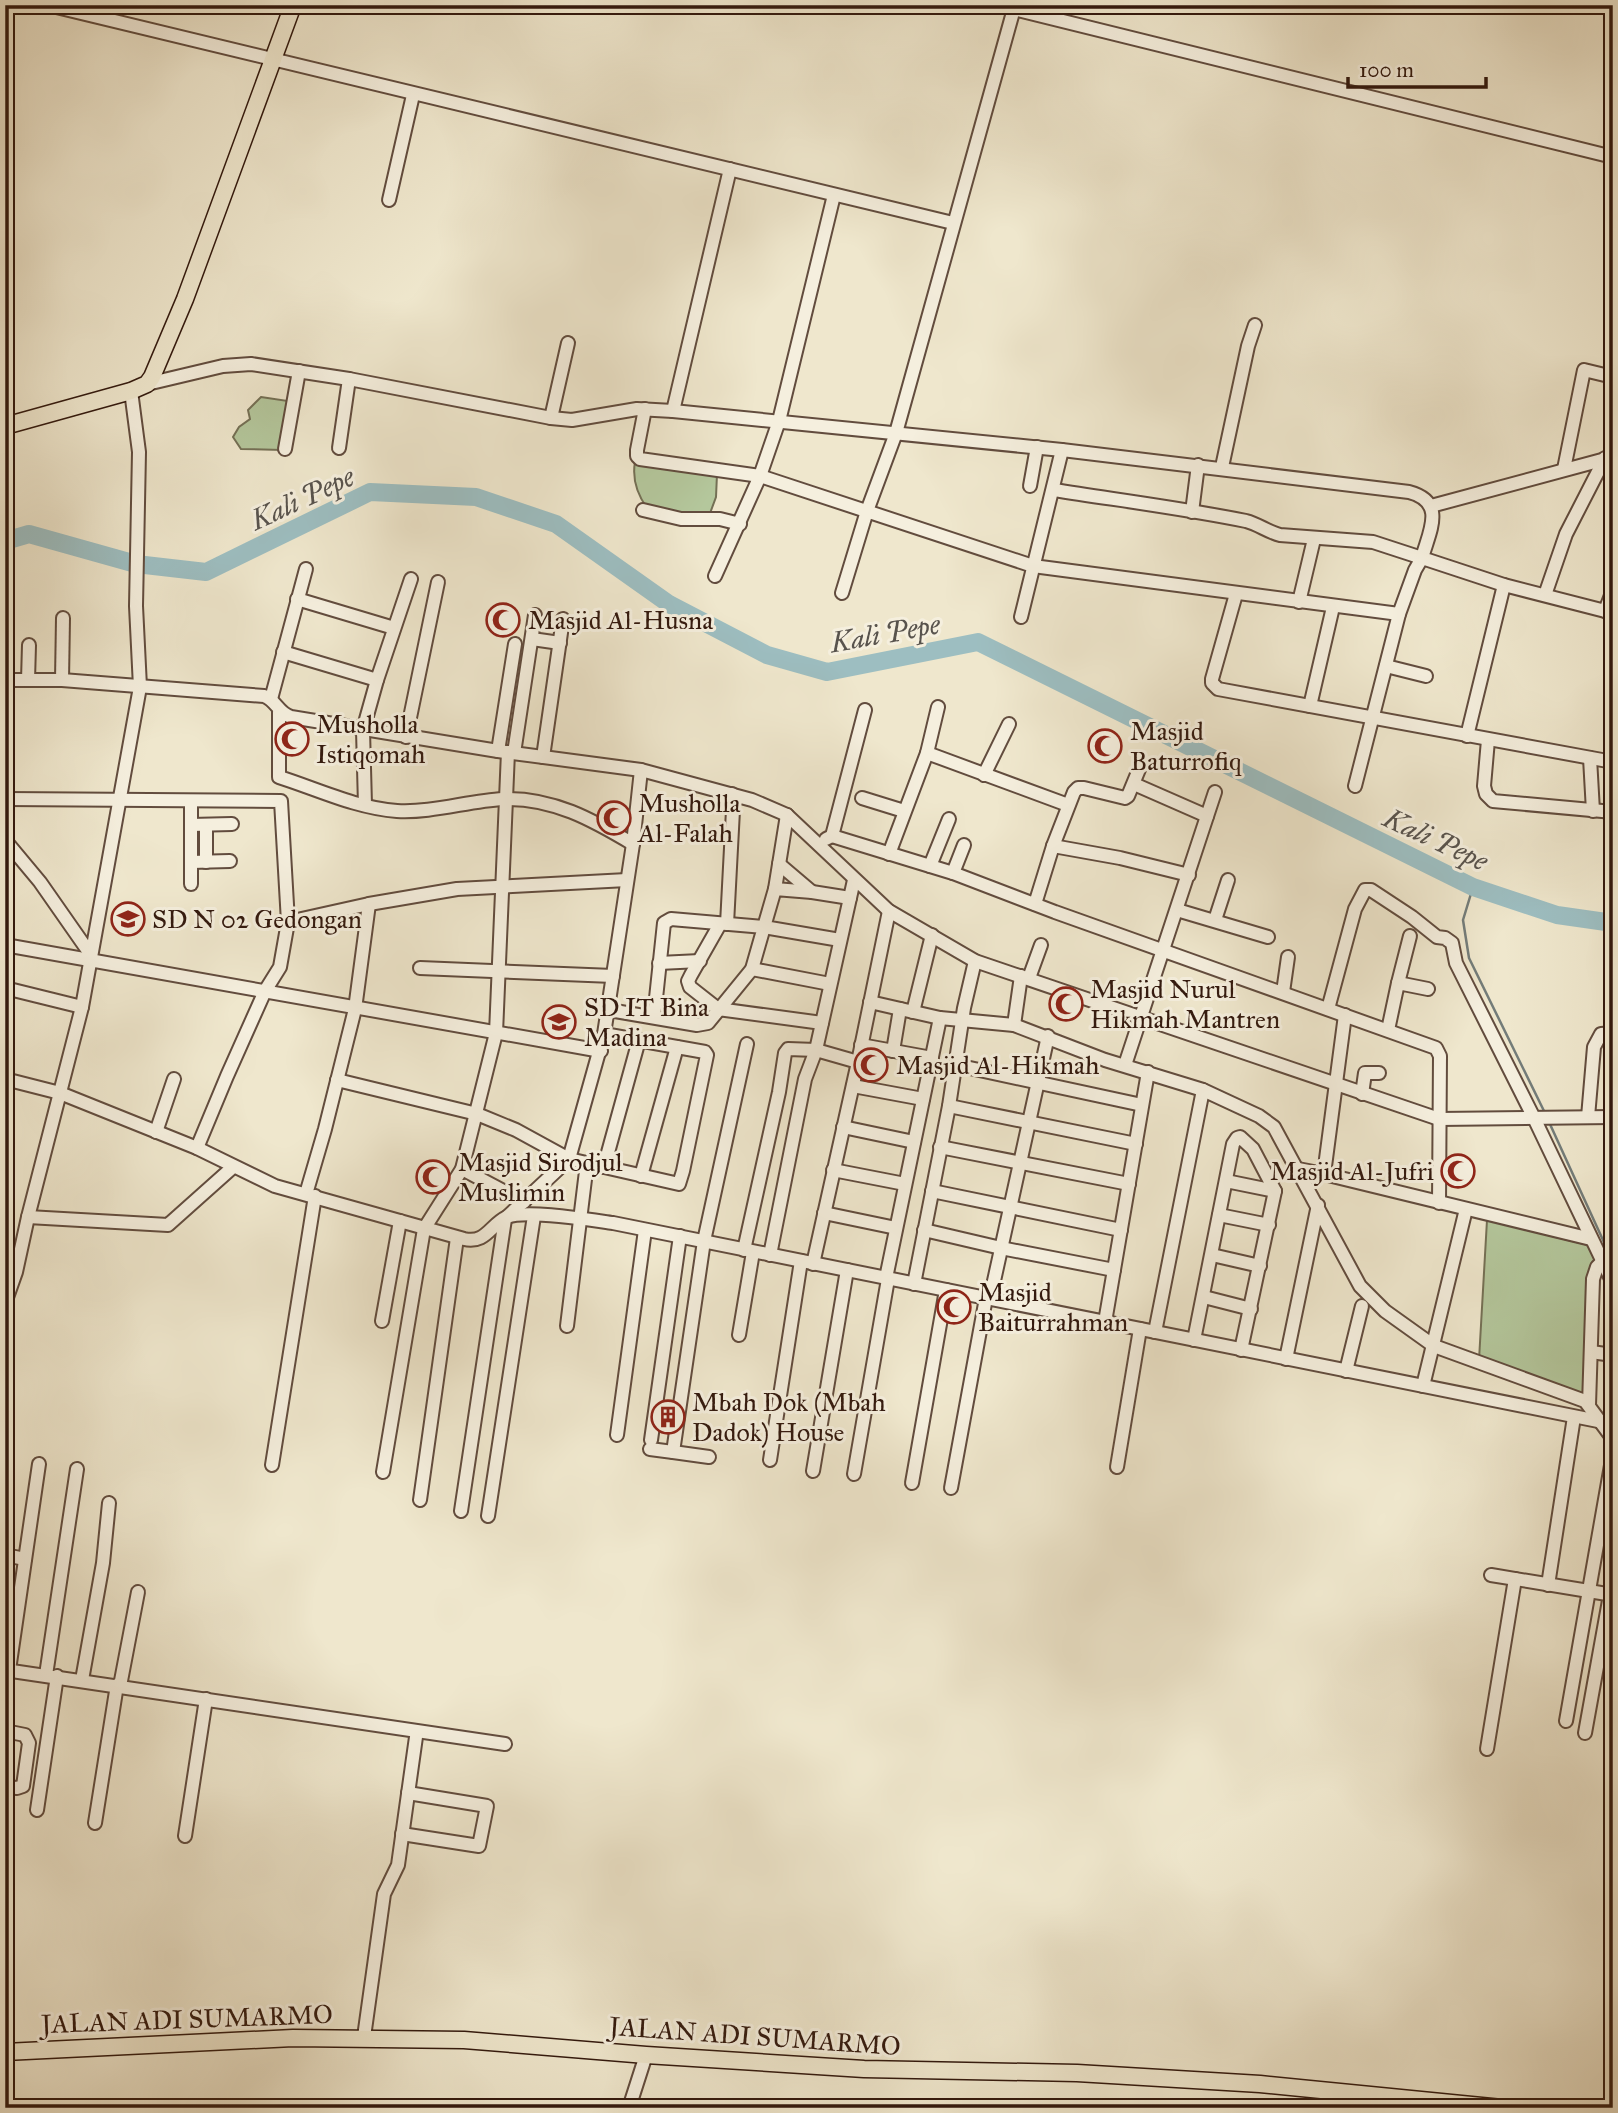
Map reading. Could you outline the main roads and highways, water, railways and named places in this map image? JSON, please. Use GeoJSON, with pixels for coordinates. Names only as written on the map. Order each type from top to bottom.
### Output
{"type":"FeatureCollection","features":[{"type":"Feature","properties":{"kind":"main road"},"geometry":{"type":"LineString","coordinates":[[5,426],[131,391],[147,384],[157,369],[185,299],[293,5]]}},
{"type":"Feature","properties":{"kind":"main road","name":"JALAN ADI SUMARMO"},"geometry":{"type":"LineString","coordinates":[[5,2052],[163,2042],[364,2037],[464,2040],[864,2069],[1179,2079],[1378,2094],[1502,2108]]}},
{"type":"Feature","properties":{"kind":"waterway","name":"Kali Pepe"},"geometry":{"type":"LineString","coordinates":[[5,541],[29,534],[136,564],[206,572],[370,492],[476,497],[556,524],[669,604],[767,655],[827,672],[978,642],[1473,887],[1557,915],[1613,923]]}},
{"type":"Feature","properties":{"kind":"waterway"},"geometry":{"type":"LineString","coordinates":[[1473,887],[1463,920],[1469,958],[1545,1113]]}},
{"type":"Feature","properties":{"kind":"waterway"},"geometry":{"type":"LineString","coordinates":[[1549,1122],[1613,1262]]}},
{"type":"Feature","properties":{"kind":"place","name":"Masjid Al-Husna"},"geometry":{"type":"Point","coordinates":[503,620]}},
{"type":"Feature","properties":{"kind":"place","name":"Musholla Istiqomah"},"geometry":{"type":"Point","coordinates":[292,739]}},
{"type":"Feature","properties":{"kind":"place","name":"Masjid Baturrofiq"},"geometry":{"type":"Point","coordinates":[1105,746]}},
{"type":"Feature","properties":{"kind":"place","name":"Musholla Al-Falah"},"geometry":{"type":"Point","coordinates":[614,818]}},
{"type":"Feature","properties":{"kind":"place","name":"SD N 02 Gedongan"},"geometry":{"type":"Point","coordinates":[128,919]}},
{"type":"Feature","properties":{"kind":"place","name":"Masjid Nurul Hikmah Mantren"},"geometry":{"type":"Point","coordinates":[1066,1004]}},
{"type":"Feature","properties":{"kind":"place","name":"SD IT Bina Madina"},"geometry":{"type":"Point","coordinates":[559,1022]}},
{"type":"Feature","properties":{"kind":"place","name":"Masjid Al-Hikmah"},"geometry":{"type":"Point","coordinates":[871,1065]}},
{"type":"Feature","properties":{"kind":"place","name":"Masjid Al-Jufri"},"geometry":{"type":"Point","coordinates":[1458,1171]}},
{"type":"Feature","properties":{"kind":"place","name":"Masjid Sirodjul Muslimin"},"geometry":{"type":"Point","coordinates":[433,1177]}},
{"type":"Feature","properties":{"kind":"place","name":"Masjid Baiturrahman"},"geometry":{"type":"Point","coordinates":[954,1307]}},
{"type":"Feature","properties":{"kind":"place","name":"Mbah Dok (Mbah Dadok) House"},"geometry":{"type":"Point","coordinates":[668,1417]}}]}
